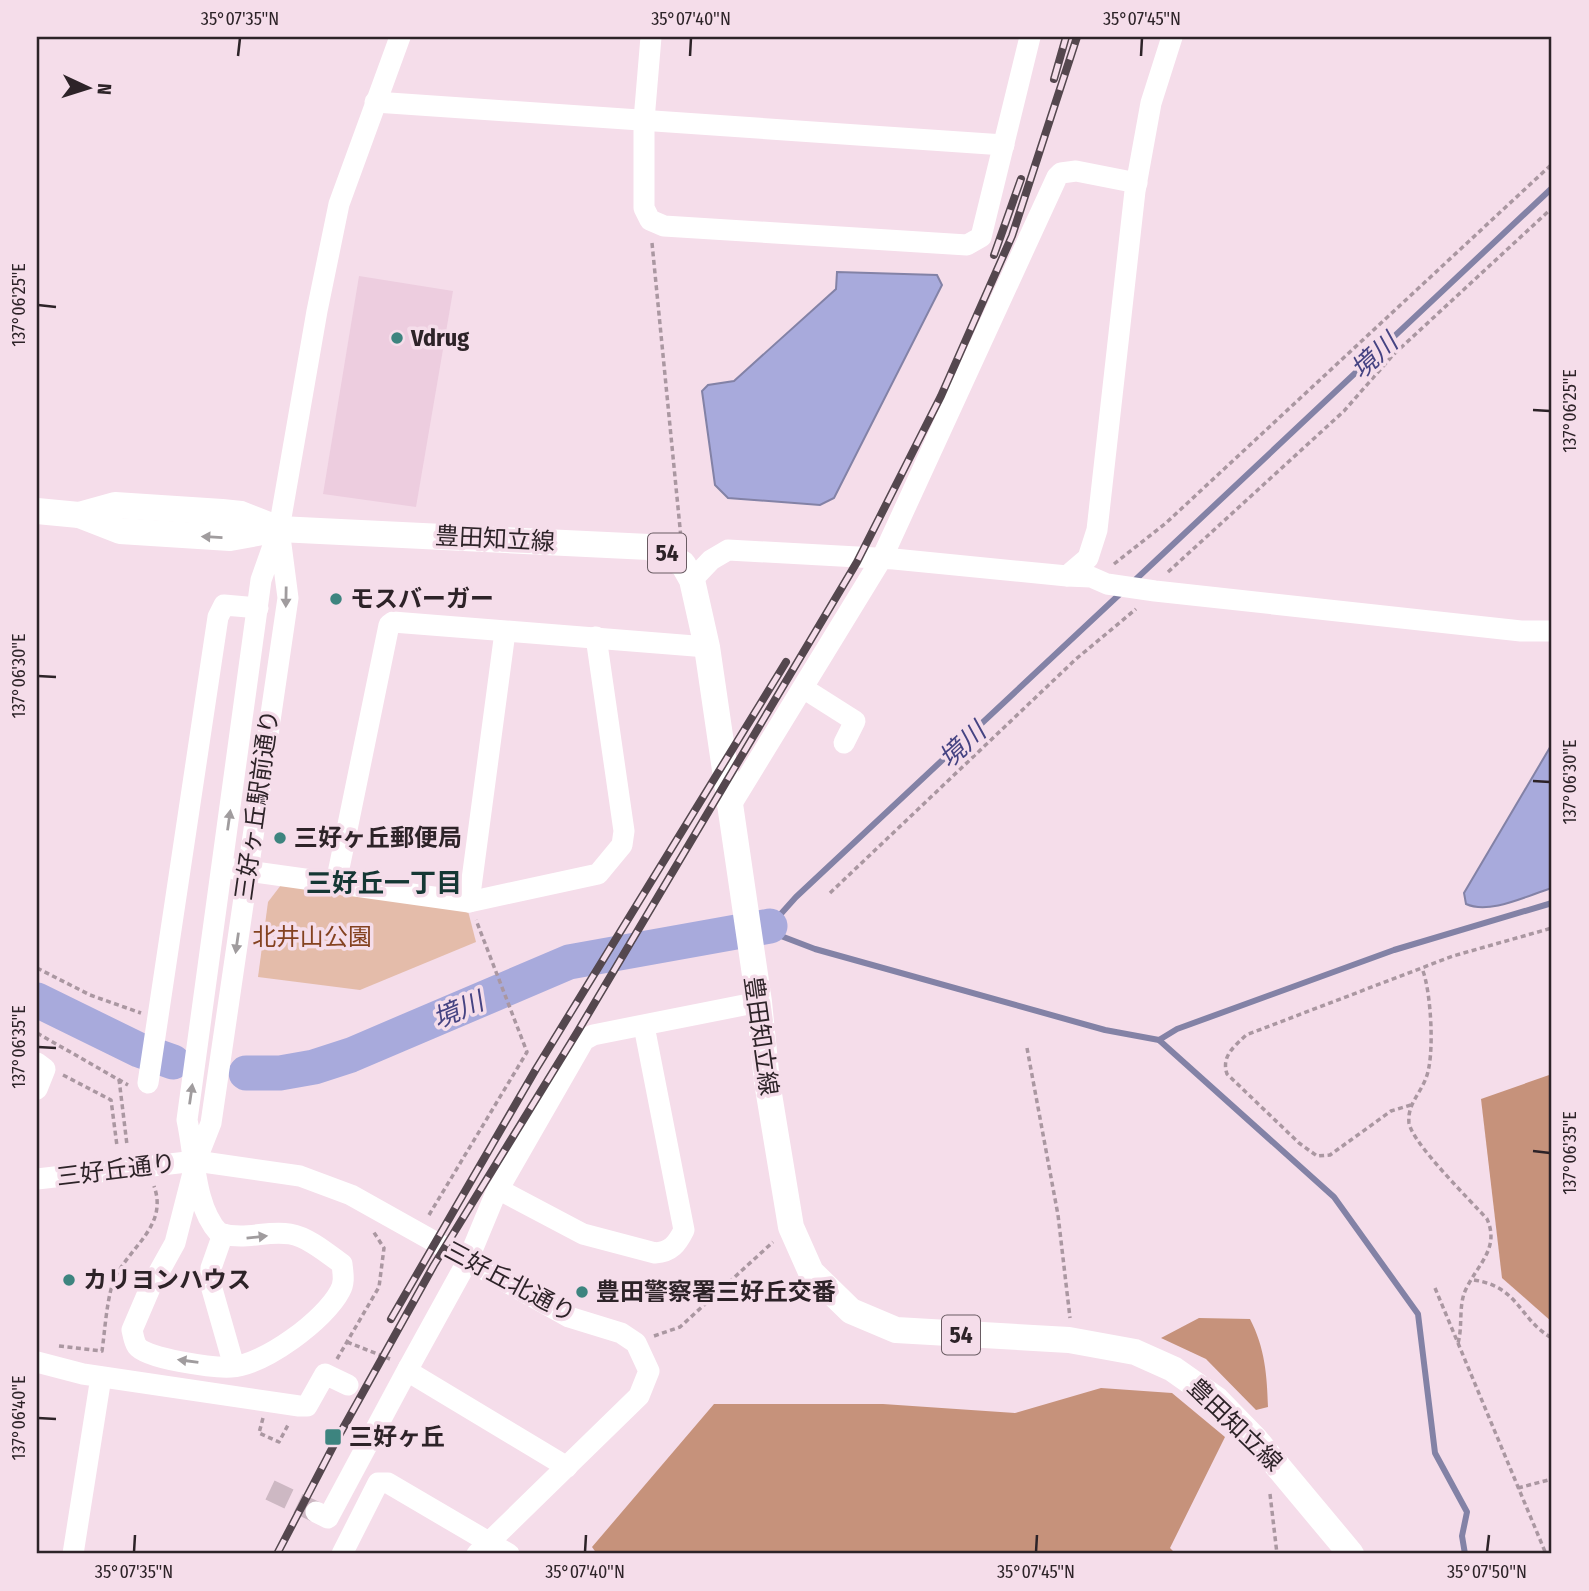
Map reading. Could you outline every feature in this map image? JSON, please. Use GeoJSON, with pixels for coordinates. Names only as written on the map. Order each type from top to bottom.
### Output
{"type":"FeatureCollection","features":[{"type":"Feature","properties":{"kind":"main road","name":"豊田知立線"},"geometry":{"type":"LineString","coordinates":[[37,511],[79,515],[115,505],[242,514],[279,529],[649,547],[687,572],[707,647],[745,928],[759,1002],[767,1082],[791,1227],[811,1272],[851,1311],[875,1324],[896,1330],[1069,1340],[1135,1352],[1195,1382],[1255,1439],[1351,1554]]}},
{"type":"Feature","properties":{"kind":"street"},"geometry":{"type":"LineString","coordinates":[[223,1234],[211,1268],[210,1282],[234,1366],[287,1343],[320,1316],[340,1291],[344,1279],[342,1264],[305,1239],[289,1234],[238,1239],[223,1234],[208,1222],[187,1120],[261,580],[279,529],[317,311],[339,204],[374,102],[400,37]]}},
{"type":"Feature","properties":{"kind":"street"},"geometry":{"type":"LineString","coordinates":[[651,37],[644,120],[644,208],[650,220],[664,226],[967,245],[981,237],[1030,37]]}},
{"type":"Feature","properties":{"kind":"street"},"geometry":{"type":"LineString","coordinates":[[1067,576],[1088,558],[1097,530],[1137,183],[1151,103],[1172,37]]}},
{"type":"Feature","properties":{"kind":"street"},"geometry":{"type":"LineString","coordinates":[[374,102],[1004,145]]}},
{"type":"Feature","properties":{"kind":"street"},"geometry":{"type":"LineString","coordinates":[[729,808],[882,558],[1057,177],[1061,173],[1076,171],[1137,183]]}},
{"type":"Feature","properties":{"kind":"street","name":"三好ヶ丘駅前通り"},"geometry":{"type":"LineString","coordinates":[[234,1366],[152,1356],[137,1346],[132,1330],[174,1243],[196,1161],[211,1123],[288,598],[279,529]]}},
{"type":"Feature","properties":{"kind":"street"},"geometry":{"type":"LineString","coordinates":[[687,572],[728,550],[882,558],[1067,576],[1149,589],[1521,631],[1552,631]]}},
{"type":"Feature","properties":{"kind":"street"},"geometry":{"type":"LineString","coordinates":[[148,1083],[218,617],[224,606],[229,604],[258,608]]}},
{"type":"Feature","properties":{"kind":"street"},"geometry":{"type":"LineString","coordinates":[[336,883],[389,625],[393,622],[505,632],[596,636],[707,647]]}},
{"type":"Feature","properties":{"kind":"street"},"geometry":{"type":"LineString","coordinates":[[469,902],[505,632]]}},
{"type":"Feature","properties":{"kind":"street"},"geometry":{"type":"LineString","coordinates":[[222,867],[469,902],[598,874],[622,845],[624,831],[596,636]]}},
{"type":"Feature","properties":{"kind":"street"},"geometry":{"type":"LineString","coordinates":[[803,688],[855,721],[844,743]]}},
{"type":"Feature","properties":{"kind":"street"},"geometry":{"type":"LineString","coordinates":[[316,1512],[328,1518],[468,1260],[498,1189],[584,1040],[593,1035],[759,1002]]}},
{"type":"Feature","properties":{"kind":"street"},"geometry":{"type":"LineString","coordinates":[[498,1189],[583,1234],[655,1253],[666,1252],[677,1244],[684,1230],[644,1026]]}},
{"type":"Feature","properties":{"kind":"street","name":"三好丘通り"},"geometry":{"type":"LineString","coordinates":[[37,1179],[196,1161]]}},
{"type":"Feature","properties":{"kind":"street","name":"三好丘北通り"},"geometry":{"type":"LineString","coordinates":[[196,1161],[300,1176],[351,1195],[569,1317],[621,1333],[636,1343]]}},
{"type":"Feature","properties":{"kind":"street"},"geometry":{"type":"LineString","coordinates":[[483,1548],[639,1396],[649,1371],[636,1343]]}},
{"type":"Feature","properties":{"kind":"street"},"geometry":{"type":"LineString","coordinates":[[37,1362],[100,1377],[307,1406],[325,1374],[348,1385]]}},
{"type":"Feature","properties":{"kind":"street"},"geometry":{"type":"LineString","coordinates":[[409,1367],[414,1375],[567,1467]]}},
{"type":"Feature","properties":{"kind":"street"},"geometry":{"type":"LineString","coordinates":[[73,1554],[100,1377]]}},
{"type":"Feature","properties":{"kind":"street"},"geometry":{"type":"LineString","coordinates":[[342,1554],[378,1483],[388,1483],[483,1548],[509,1554]]}},
{"type":"Feature","properties":{"kind":"path"},"geometry":{"type":"LineString","coordinates":[[1099,580],[1166,523],[1552,163]]}},
{"type":"Feature","properties":{"kind":"path"},"geometry":{"type":"LineString","coordinates":[[830,893],[1194,546],[1343,411],[1393,355],[1552,208]]}},
{"type":"Feature","properties":{"kind":"path"},"geometry":{"type":"LineString","coordinates":[[650,220],[687,572]]}},
{"type":"Feature","properties":{"kind":"path"},"geometry":{"type":"LineString","coordinates":[[1411,1105],[1391,1111],[1330,1155],[1317,1156],[1306,1150],[1227,1074],[1224,1065],[1226,1056],[1246,1035],[1423,970],[1452,956],[1552,928]]}},
{"type":"Feature","properties":{"kind":"path"},"geometry":{"type":"LineString","coordinates":[[418,1232],[527,1052],[484,938]]}},
{"type":"Feature","properties":{"kind":"path"},"geometry":{"type":"LineString","coordinates":[[37,968],[90,995],[158,1017]]}},
{"type":"Feature","properties":{"kind":"path"},"geometry":{"type":"LineString","coordinates":[[1423,970],[1430,1053],[1427,1077],[1411,1105],[1409,1124],[1417,1142],[1487,1219],[1492,1230],[1486,1261],[1466,1288],[1458,1343]]}},
{"type":"Feature","properties":{"kind":"path"},"geometry":{"type":"LineString","coordinates":[[37,1033],[133,1089],[142,1089],[148,1083]]}},
{"type":"Feature","properties":{"kind":"path"},"geometry":{"type":"LineString","coordinates":[[1027,1048],[1034,1068],[1066,1271],[1069,1340]]}},
{"type":"Feature","properties":{"kind":"path"},"geometry":{"type":"LineString","coordinates":[[39,1074],[54,1070],[111,1100],[117,1146]]}},
{"type":"Feature","properties":{"kind":"path"},"geometry":{"type":"LineString","coordinates":[[119,1079],[127,1145]]}},
{"type":"Feature","properties":{"kind":"path"},"geometry":{"type":"LineString","coordinates":[[102,1351],[115,1277],[150,1233],[159,1199],[152,1180]]}},
{"type":"Feature","properties":{"kind":"path"},"geometry":{"type":"LineString","coordinates":[[636,1343],[680,1326],[791,1227]]}},
{"type":"Feature","properties":{"kind":"path"},"geometry":{"type":"LineString","coordinates":[[1474,1279],[1494,1283],[1519,1303],[1542,1332],[1552,1338]]}},
{"type":"Feature","properties":{"kind":"path"},"geometry":{"type":"LineString","coordinates":[[1435,1288],[1546,1554]]}},
{"type":"Feature","properties":{"kind":"path"},"geometry":{"type":"LineString","coordinates":[[347,1342],[409,1367]]}},
{"type":"Feature","properties":{"kind":"path"},"geometry":{"type":"LineString","coordinates":[[275,1420],[263,1418],[259,1433],[279,1442]]}},
{"type":"Feature","properties":{"kind":"path"},"geometry":{"type":"LineString","coordinates":[[287,1422],[300,1424]]}},
{"type":"Feature","properties":{"kind":"path"},"geometry":{"type":"LineString","coordinates":[[1518,1488],[1552,1479]]}},
{"type":"Feature","properties":{"kind":"path"},"geometry":{"type":"LineString","coordinates":[[1270,1489],[1277,1554]]}},
{"type":"Feature","properties":{"kind":"shaded area"},"geometry":{"type":"Polygon","coordinates":[[[359,276],[453,291],[416,507],[323,494],[359,276]]]}},
{"type":"Feature","properties":{"kind":"shaded area"},"geometry":{"type":"Polygon","coordinates":[[[1552,1074],[1552,1322],[1502,1278],[1481,1099],[1552,1074]]]}},
{"type":"Feature","properties":{"kind":"shaded area"},"geometry":{"type":"Polygon","coordinates":[[[1199,1318],[1250,1319],[1264,1362],[1268,1407],[1256,1410],[1206,1359],[1161,1338],[1199,1318]]]}},
{"type":"Feature","properties":{"kind":"shaded area"},"geometry":{"type":"Polygon","coordinates":[[[1101,1388],[1172,1393],[1225,1437],[1170,1548],[1176,1554],[597,1554],[592,1547],[714,1404],[883,1404],[1015,1413],[1101,1388]]]}},
{"type":"Feature","properties":{"kind":"green space","name":"北井山公園"},"geometry":{"type":"Polygon","coordinates":[[[281,885],[468,911],[476,942],[360,990],[258,977],[268,902],[281,885]]]}},
{"type":"Feature","properties":{"kind":"water"},"geometry":{"type":"Polygon","coordinates":[[[837,272],[937,275],[942,285],[834,498],[820,505],[728,498],[715,485],[702,391],[708,385],[734,381],[836,289],[837,272]]]}},
{"type":"Feature","properties":{"kind":"water"},"geometry":{"type":"Polygon","coordinates":[[[1552,744],[1552,888],[1497,906],[1476,907],[1466,904],[1464,893],[1552,744]]]}},
{"type":"Feature","properties":{"kind":"waterway","name":"境川"},"geometry":{"type":"LineString","coordinates":[[1133,582],[1552,188]]}},
{"type":"Feature","properties":{"kind":"waterway"},"geometry":{"type":"LineString","coordinates":[[1122,592],[796,897],[770,926],[781,936],[815,949],[1105,1030],[1159,1040],[1334,1197],[1418,1314],[1435,1453],[1467,1512],[1462,1536],[1465,1554]]}},
{"type":"Feature","properties":{"kind":"waterway"},"geometry":{"type":"LineString","coordinates":[[1159,1040],[1177,1029],[1394,950],[1552,903]]}},
{"type":"Feature","properties":{"kind":"waterway","name":"境川"},"geometry":{"type":"LineString","coordinates":[[246,1073],[280,1073],[314,1067],[351,1055],[569,962],[770,926]]}},
{"type":"Feature","properties":{"kind":"waterway","name":"境川"},"geometry":{"type":"LineString","coordinates":[[37,1000],[139,1050],[173,1062]]}},
{"type":"Feature","properties":{"kind":"tunnel"},"geometry":{"type":"LineString","coordinates":[[270,1490],[316,1512]]}},
{"type":"Feature","properties":{"kind":"railway"},"geometry":{"type":"LineString","coordinates":[[1054,79],[1066,37]]}},
{"type":"Feature","properties":{"kind":"railway"},"geometry":{"type":"LineString","coordinates":[[277,1554],[337,1439],[434,1265],[578,1031],[857,562],[941,396],[1012,236],[1077,37]]}},
{"type":"Feature","properties":{"kind":"railway"},"geometry":{"type":"LineString","coordinates":[[994,255],[1021,179]]}},
{"type":"Feature","properties":{"kind":"railway"},"geometry":{"type":"LineString","coordinates":[[391,1319],[536,1069],[786,662]]}},
{"type":"Feature","properties":{"kind":"place","name":"Vdrug"},"geometry":{"type":"Point","coordinates":[397,338]}},
{"type":"Feature","properties":{"kind":"place","name":"モスバーガー"},"geometry":{"type":"Point","coordinates":[336,599]}},
{"type":"Feature","properties":{"kind":"place","name":"三好ヶ丘郵便局"},"geometry":{"type":"Point","coordinates":[280,838]}},
{"type":"Feature","properties":{"kind":"place","name":"カリヨンハウス"},"geometry":{"type":"Point","coordinates":[69,1280]}},
{"type":"Feature","properties":{"kind":"place","name":"豊田警察署三好丘交番"},"geometry":{"type":"Point","coordinates":[582,1292]}},
{"type":"Feature","properties":{"kind":"place","name":"三好ヶ丘"},"geometry":{"type":"Point","coordinates":[333,1437]}},
{"type":"Feature","properties":{"kind":"district","name":"三好丘一丁目"},"geometry":{"type":"Point","coordinates":[384,883]}}]}
